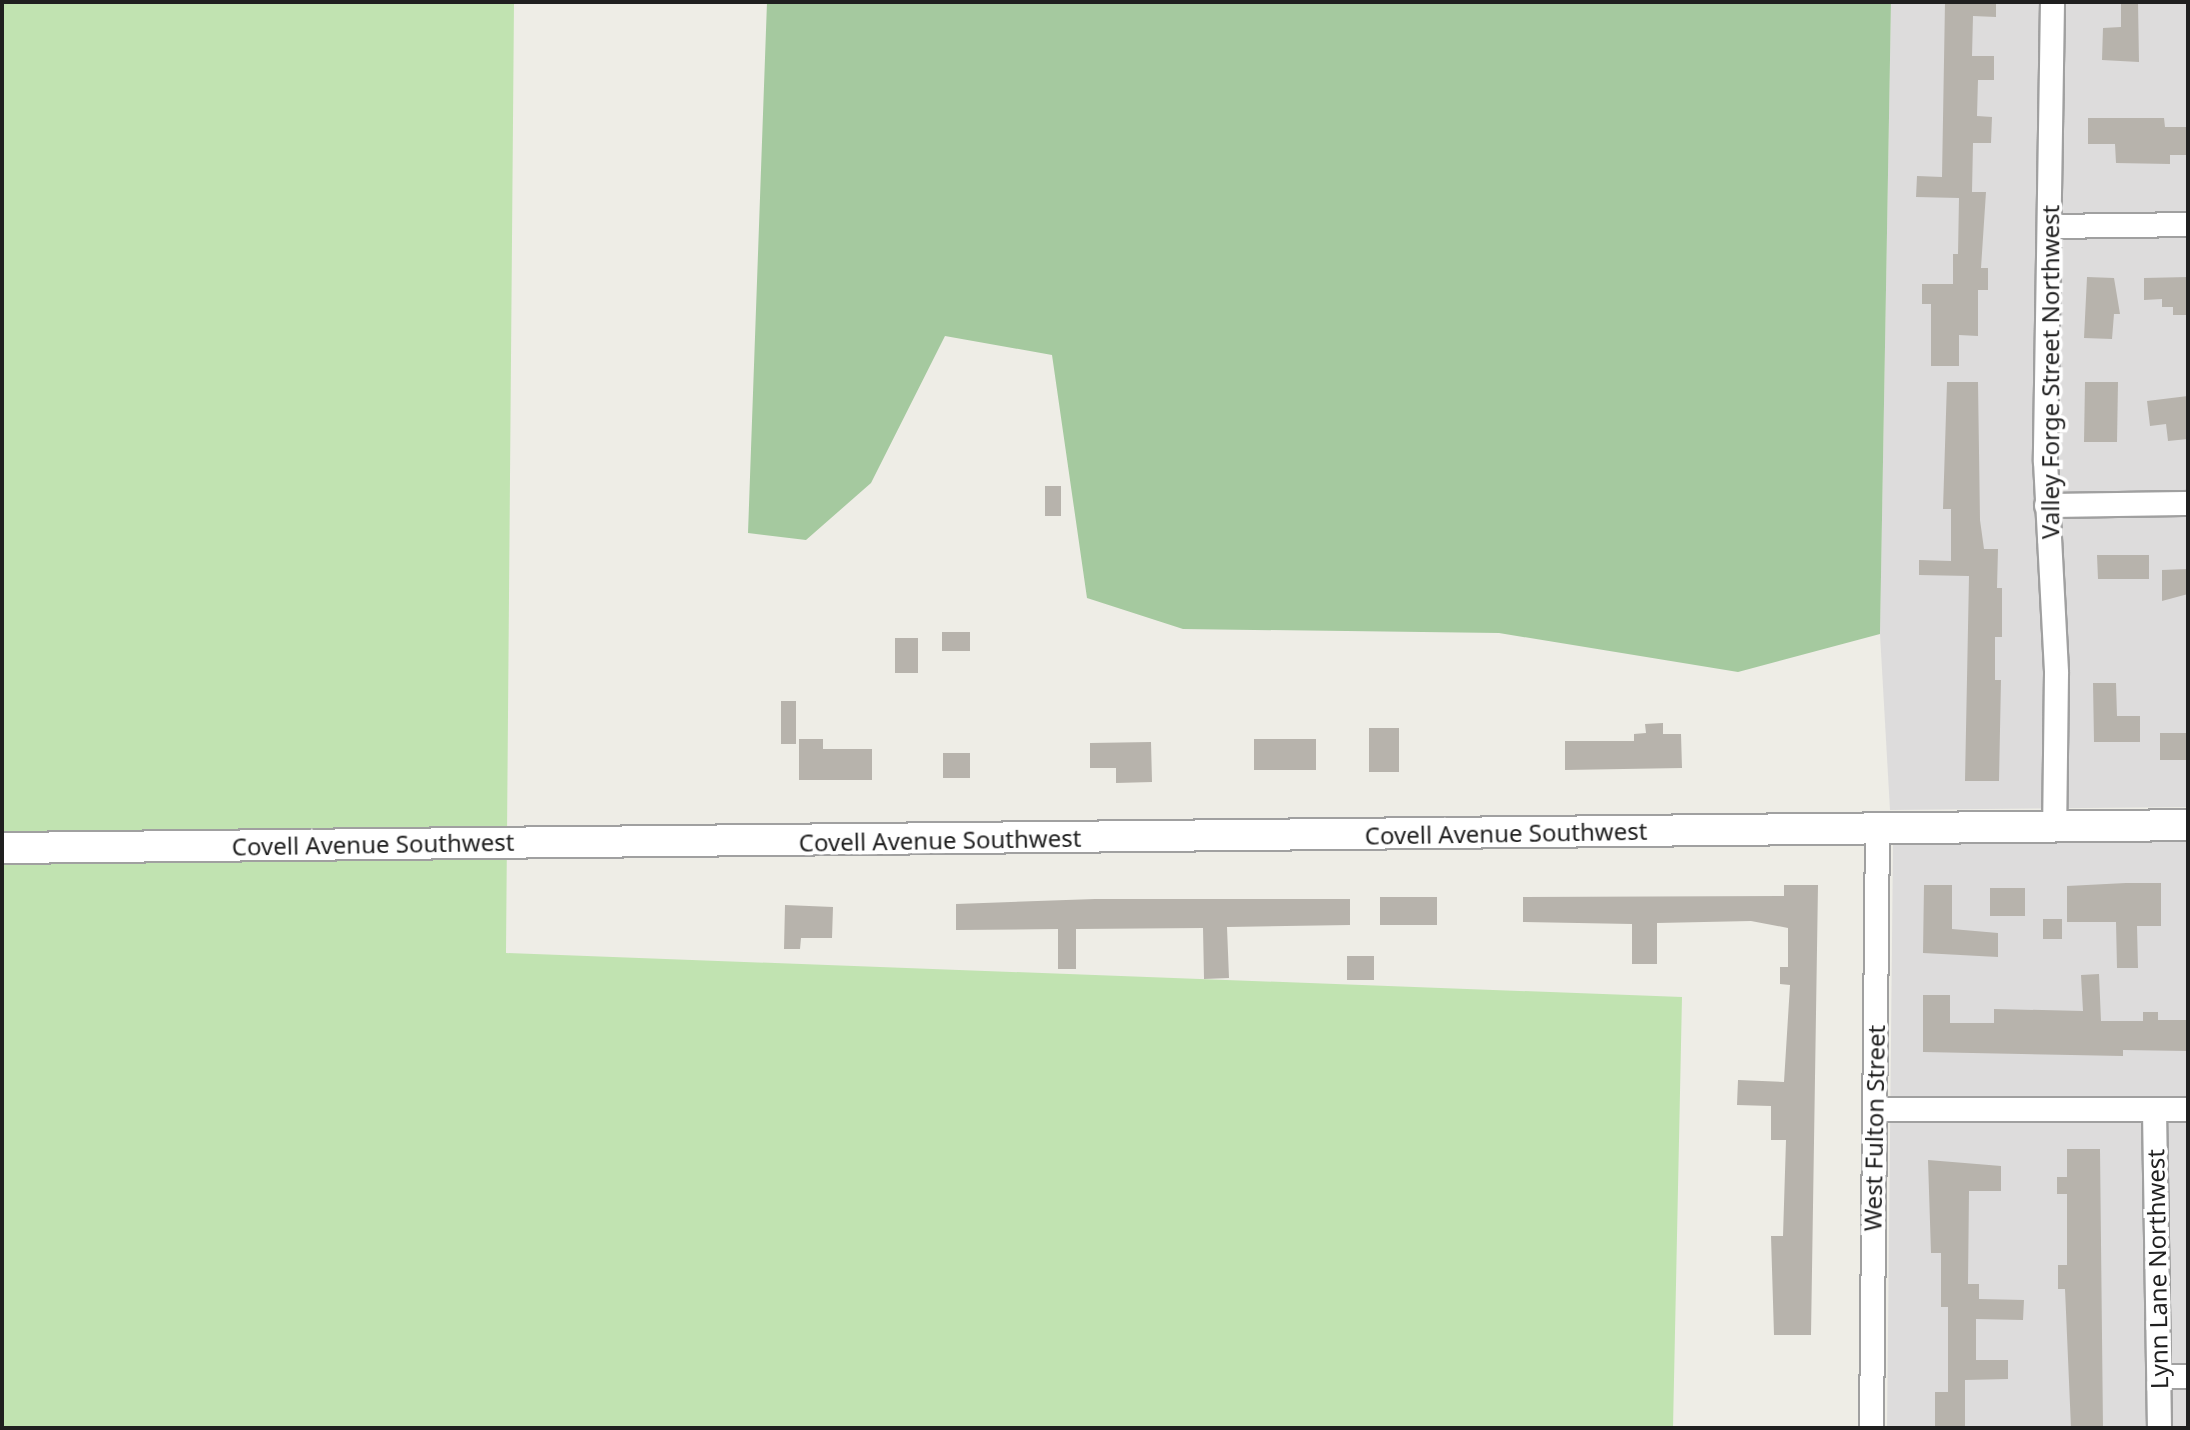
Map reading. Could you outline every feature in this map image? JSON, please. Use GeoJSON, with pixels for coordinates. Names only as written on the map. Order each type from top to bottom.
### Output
{"type":"FeatureCollection","features":[{"type":"Feature","properties":{"kind":"street","name":"Valley Forge Street Northwest"},"geometry":{"type":"LineString","coordinates":[[2052,2],[2046,505],[2056,673],[2054,826]]}},
{"type":"Feature","properties":{"kind":"street"},"geometry":{"type":"LineString","coordinates":[[2049,226],[2188,224]]}},
{"type":"Feature","properties":{"kind":"street"},"geometry":{"type":"LineString","coordinates":[[2046,505],[2188,503]]}},
{"type":"Feature","properties":{"kind":"street","name":"Covell Avenue Southwest"},"geometry":{"type":"LineString","coordinates":[[2,848],[2188,825]]}},
{"type":"Feature","properties":{"kind":"street","name":"West Fulton Street"},"geometry":{"type":"LineString","coordinates":[[1871,1428],[1877,828]]}},
{"type":"Feature","properties":{"kind":"street"},"geometry":{"type":"LineString","coordinates":[[1875,1109],[2188,1109]]}},
{"type":"Feature","properties":{"kind":"street","name":"Lynn Lane Northwest"},"geometry":{"type":"LineString","coordinates":[[2154,1110],[2159,1428]]}},
{"type":"Feature","properties":{"kind":"street"},"geometry":{"type":"LineString","coordinates":[[2159,1376],[2188,1376]]}},
{"type":"Feature","properties":{"kind":"shaded area"},"geometry":{"type":"Polygon","coordinates":[[[1891,2],[2188,2],[2188,807],[1890,810],[1880,634],[1891,2]]]}},
{"type":"Feature","properties":{"kind":"shaded area"},"geometry":{"type":"Polygon","coordinates":[[[2188,836],[2188,1428],[1887,1428],[1893,844],[1913,838],[2188,836]]]}},
{"type":"Feature","properties":{"kind":"green space"},"geometry":{"type":"Polygon","coordinates":[[[2,2],[514,2],[506,953],[1682,997],[1673,1428],[2,1428],[2,2]]]}},
{"type":"Feature","properties":{"kind":"green space"},"geometry":{"type":"Polygon","coordinates":[[[767,2],[1891,2],[1880,634],[1738,672],[1499,633],[1183,629],[1087,598],[1052,355],[945,336],[871,483],[806,540],[748,533],[767,2]]]}},
{"type":"Feature","properties":{"kind":"building"},"geometry":{"type":"Polygon","coordinates":[[[1945,2],[1996,2],[1996,17],[1973,16],[1972,56],[1994,56],[1994,80],[1978,80],[1977,116],[1992,117],[1991,143],[1973,143],[1972,192],[1986,192],[1981,268],[1988,268],[1988,290],[1978,290],[1978,336],[1959,335],[1959,366],[1931,366],[1931,304],[1922,304],[1922,284],[1953,284],[1953,254],[1958,254],[1959,198],[1916,197],[1917,176],[1942,177],[1945,2]]]}},
{"type":"Feature","properties":{"kind":"building"},"geometry":{"type":"Polygon","coordinates":[[[2121,2],[2138,2],[2139,62],[2102,60],[2103,28],[2121,27],[2121,2]]]}},
{"type":"Feature","properties":{"kind":"building"},"geometry":{"type":"Polygon","coordinates":[[[2088,118],[2164,118],[2165,127],[2188,127],[2188,155],[2170,155],[2170,164],[2116,163],[2115,144],[2088,144],[2088,118]]]}},
{"type":"Feature","properties":{"kind":"building"},"geometry":{"type":"Polygon","coordinates":[[[2087,277],[2114,278],[2120,314],[2114,314],[2112,339],[2084,338],[2087,277]]]}},
{"type":"Feature","properties":{"kind":"building"},"geometry":{"type":"Polygon","coordinates":[[[2188,277],[2188,315],[2173,315],[2173,307],[2162,307],[2162,299],[2144,300],[2144,278],[2188,277]]]}},
{"type":"Feature","properties":{"kind":"building"},"geometry":{"type":"Polygon","coordinates":[[[1947,382],[1978,382],[1980,520],[1984,549],[1998,549],[1997,588],[2002,588],[2002,637],[1995,637],[1995,680],[2001,680],[1999,781],[1965,781],[1969,576],[1919,575],[1919,560],[1951,561],[1951,509],[1943,509],[1947,382]]]}},
{"type":"Feature","properties":{"kind":"building"},"geometry":{"type":"Polygon","coordinates":[[[2085,382],[2118,382],[2117,442],[2084,442],[2085,382]]]}},
{"type":"Feature","properties":{"kind":"building"},"geometry":{"type":"Polygon","coordinates":[[[2188,396],[2188,439],[2168,441],[2166,424],[2150,426],[2147,401],[2188,396]]]}},
{"type":"Feature","properties":{"kind":"building"},"geometry":{"type":"Polygon","coordinates":[[[1045,486],[1061,486],[1061,516],[1045,516],[1045,486]]]}},
{"type":"Feature","properties":{"kind":"building"},"geometry":{"type":"Polygon","coordinates":[[[2097,555],[2149,555],[2149,579],[2098,579],[2097,555]]]}},
{"type":"Feature","properties":{"kind":"building"},"geometry":{"type":"Polygon","coordinates":[[[2188,569],[2188,594],[2162,601],[2162,570],[2188,569]]]}},
{"type":"Feature","properties":{"kind":"building"},"geometry":{"type":"Polygon","coordinates":[[[942,632],[970,632],[970,651],[942,651],[942,632]]]}},
{"type":"Feature","properties":{"kind":"building"},"geometry":{"type":"Polygon","coordinates":[[[895,638],[918,638],[918,673],[895,673],[895,638]]]}},
{"type":"Feature","properties":{"kind":"building"},"geometry":{"type":"Polygon","coordinates":[[[2093,683],[2116,683],[2117,716],[2140,716],[2140,742],[2094,742],[2093,683]]]}},
{"type":"Feature","properties":{"kind":"building"},"geometry":{"type":"Polygon","coordinates":[[[781,701],[796,701],[796,744],[781,744],[781,701]]]}},
{"type":"Feature","properties":{"kind":"building"},"geometry":{"type":"Polygon","coordinates":[[[1663,723],[1663,734],[1681,734],[1682,768],[1565,770],[1565,741],[1634,741],[1634,734],[1646,733],[1645,724],[1663,723]]]}},
{"type":"Feature","properties":{"kind":"building"},"geometry":{"type":"Polygon","coordinates":[[[1369,728],[1399,728],[1399,772],[1369,772],[1369,728]]]}},
{"type":"Feature","properties":{"kind":"building"},"geometry":{"type":"Polygon","coordinates":[[[2160,733],[2188,733],[2188,760],[2160,760],[2160,733]]]}},
{"type":"Feature","properties":{"kind":"building"},"geometry":{"type":"Polygon","coordinates":[[[799,739],[823,739],[823,749],[872,749],[872,780],[799,780],[799,739]]]}},
{"type":"Feature","properties":{"kind":"building"},"geometry":{"type":"Polygon","coordinates":[[[1254,739],[1316,739],[1316,770],[1254,770],[1254,739]]]}},
{"type":"Feature","properties":{"kind":"building"},"geometry":{"type":"Polygon","coordinates":[[[1151,742],[1152,782],[1116,783],[1116,768],[1090,768],[1090,743],[1151,742]]]}},
{"type":"Feature","properties":{"kind":"building"},"geometry":{"type":"Polygon","coordinates":[[[943,753],[970,753],[970,778],[943,778],[943,753]]]}},
{"type":"Feature","properties":{"kind":"building"},"geometry":{"type":"Polygon","coordinates":[[[2161,883],[2161,926],[2137,926],[2138,968],[2117,968],[2116,922],[2067,922],[2067,886],[2161,883]]]}},
{"type":"Feature","properties":{"kind":"building"},"geometry":{"type":"Polygon","coordinates":[[[1784,885],[1818,885],[1811,1335],[1774,1335],[1771,1236],[1783,1236],[1786,1140],[1771,1140],[1771,1106],[1737,1105],[1738,1080],[1784,1082],[1790,985],[1780,984],[1780,967],[1788,967],[1788,928],[1751,921],[1657,923],[1657,964],[1632,964],[1632,924],[1523,922],[1523,897],[1784,896],[1784,885]]]}},
{"type":"Feature","properties":{"kind":"building"},"geometry":{"type":"Polygon","coordinates":[[[1924,885],[1952,885],[1952,929],[1998,933],[1998,957],[1923,953],[1924,885]]]}},
{"type":"Feature","properties":{"kind":"building"},"geometry":{"type":"Polygon","coordinates":[[[1990,888],[2025,888],[2025,916],[1990,916],[1990,888]]]}},
{"type":"Feature","properties":{"kind":"building"},"geometry":{"type":"Polygon","coordinates":[[[1380,897],[1437,897],[1437,925],[1380,925],[1380,897]]]}},
{"type":"Feature","properties":{"kind":"building"},"geometry":{"type":"Polygon","coordinates":[[[1095,899],[1350,899],[1350,925],[1227,927],[1229,978],[1204,979],[1203,928],[1076,929],[1076,969],[1058,969],[1058,929],[956,930],[956,904],[1095,899]]]}},
{"type":"Feature","properties":{"kind":"building"},"geometry":{"type":"Polygon","coordinates":[[[785,905],[833,907],[832,938],[801,938],[800,949],[784,949],[785,905]]]}},
{"type":"Feature","properties":{"kind":"building"},"geometry":{"type":"Polygon","coordinates":[[[2043,919],[2062,919],[2062,939],[2043,939],[2043,919]]]}},
{"type":"Feature","properties":{"kind":"building"},"geometry":{"type":"Polygon","coordinates":[[[1347,956],[1374,956],[1374,980],[1347,980],[1347,956]]]}},
{"type":"Feature","properties":{"kind":"building"},"geometry":{"type":"Polygon","coordinates":[[[2099,974],[2101,1021],[2143,1021],[2143,1012],[2158,1012],[2158,1020],[2188,1020],[2188,1051],[2123,1050],[2123,1056],[1923,1052],[1923,995],[1950,995],[1950,1023],[1994,1023],[1994,1009],[2083,1011],[2081,975],[2099,974]]]}},
{"type":"Feature","properties":{"kind":"building"},"geometry":{"type":"Polygon","coordinates":[[[2067,1149],[2100,1149],[2103,1428],[2071,1428],[2065,1289],[2058,1289],[2058,1265],[2067,1265],[2067,1194],[2057,1194],[2057,1177],[2067,1177],[2067,1149]]]}},
{"type":"Feature","properties":{"kind":"building"},"geometry":{"type":"Polygon","coordinates":[[[1928,1160],[2001,1166],[2001,1191],[1969,1191],[1968,1284],[1979,1284],[1979,1299],[2024,1300],[2023,1320],[1976,1319],[1976,1360],[2008,1360],[2008,1379],[1965,1380],[1965,1428],[1935,1428],[1935,1392],[1948,1392],[1948,1307],[1941,1307],[1941,1253],[1931,1253],[1928,1160]]]}}]}
